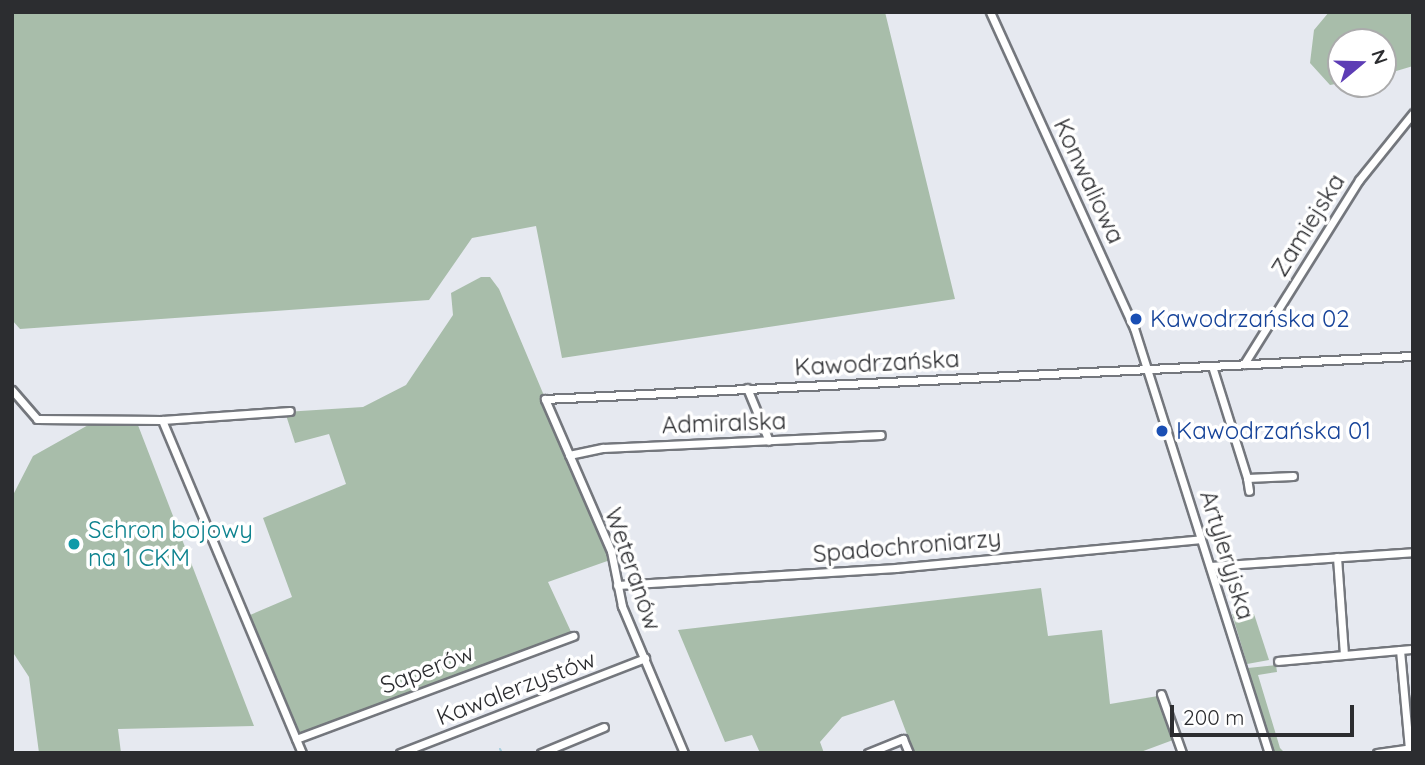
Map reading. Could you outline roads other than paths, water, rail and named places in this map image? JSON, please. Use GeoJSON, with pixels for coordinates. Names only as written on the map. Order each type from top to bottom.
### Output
{"type":"FeatureCollection","features":[{"type":"Feature","properties":{"kind":"street","name":"Konwaliowa"},"geometry":{"type":"LineString","coordinates":[[990,12],[1121,298],[1149,368]]}},
{"type":"Feature","properties":{"kind":"street","name":"Zamiejska"},"geometry":{"type":"LineString","coordinates":[[1244,364],[1359,180],[1413,113]]}},
{"type":"Feature","properties":{"kind":"street","name":"Kawodrzańska"},"geometry":{"type":"LineString","coordinates":[[545,399],[1413,356]]}},
{"type":"Feature","properties":{"kind":"street"},"geometry":{"type":"LineString","coordinates":[[1212,366],[1247,478],[1248,491]]}},
{"type":"Feature","properties":{"kind":"street","name":"Artyleryjska"},"geometry":{"type":"LineString","coordinates":[[1149,368],[1269,753]]}},
{"type":"Feature","properties":{"kind":"street"},"geometry":{"type":"LineString","coordinates":[[747,388],[769,441]]}},
{"type":"Feature","properties":{"kind":"street"},"geometry":{"type":"LineString","coordinates":[[12,390],[37,419],[107,416],[162,420],[290,411]]}},
{"type":"Feature","properties":{"kind":"street","name":"Weteranów"},"geometry":{"type":"LineString","coordinates":[[545,399],[611,551],[617,585],[684,753]]}},
{"type":"Feature","properties":{"kind":"street"},"geometry":{"type":"LineString","coordinates":[[162,420],[302,753]]}},
{"type":"Feature","properties":{"kind":"street","name":"Admiralska"},"geometry":{"type":"LineString","coordinates":[[569,455],[603,448],[881,435]]}},
{"type":"Feature","properties":{"kind":"street"},"geometry":{"type":"LineString","coordinates":[[1247,478],[1293,476]]}},
{"type":"Feature","properties":{"kind":"street","name":"Spadochroniarzy"},"geometry":{"type":"LineString","coordinates":[[617,585],[896,568],[1201,539]]}},
{"type":"Feature","properties":{"kind":"street"},"geometry":{"type":"LineString","coordinates":[[1210,566],[1413,552]]}},
{"type":"Feature","properties":{"kind":"street"},"geometry":{"type":"LineString","coordinates":[[1337,557],[1344,655]]}},
{"type":"Feature","properties":{"kind":"street","name":"Saperów"},"geometry":{"type":"LineString","coordinates":[[296,739],[573,636]]}},
{"type":"Feature","properties":{"kind":"street"},"geometry":{"type":"LineString","coordinates":[[1278,661],[1413,649]]}},
{"type":"Feature","properties":{"kind":"street"},"geometry":{"type":"LineString","coordinates":[[1377,753],[1411,748],[1400,650]]}},
{"type":"Feature","properties":{"kind":"street","name":"Kawalerzystów"},"geometry":{"type":"LineString","coordinates":[[400,753],[645,659]]}},
{"type":"Feature","properties":{"kind":"street"},"geometry":{"type":"LineString","coordinates":[[1161,694],[1182,753]]}},
{"type":"Feature","properties":{"kind":"street"},"geometry":{"type":"LineString","coordinates":[[541,753],[604,727]]}},
{"type":"Feature","properties":{"kind":"street"},"geometry":{"type":"LineString","coordinates":[[868,753],[903,739],[909,753]]}},
{"type":"Feature","properties":{"kind":"waterway"},"geometry":{"type":"LineString","coordinates":[[500,749],[502,753]]}},
{"type":"Feature","properties":{"kind":"place","name":"Kawodrzańska 02"},"geometry":{"type":"Point","coordinates":[1136,319]}},
{"type":"Feature","properties":{"kind":"place","name":"Kawodrzańska 01"},"geometry":{"type":"Point","coordinates":[1162,431]}},
{"type":"Feature","properties":{"kind":"place","name":"Schron bojowy na 1 CKM"},"geometry":{"type":"Point","coordinates":[74,544]}}]}
